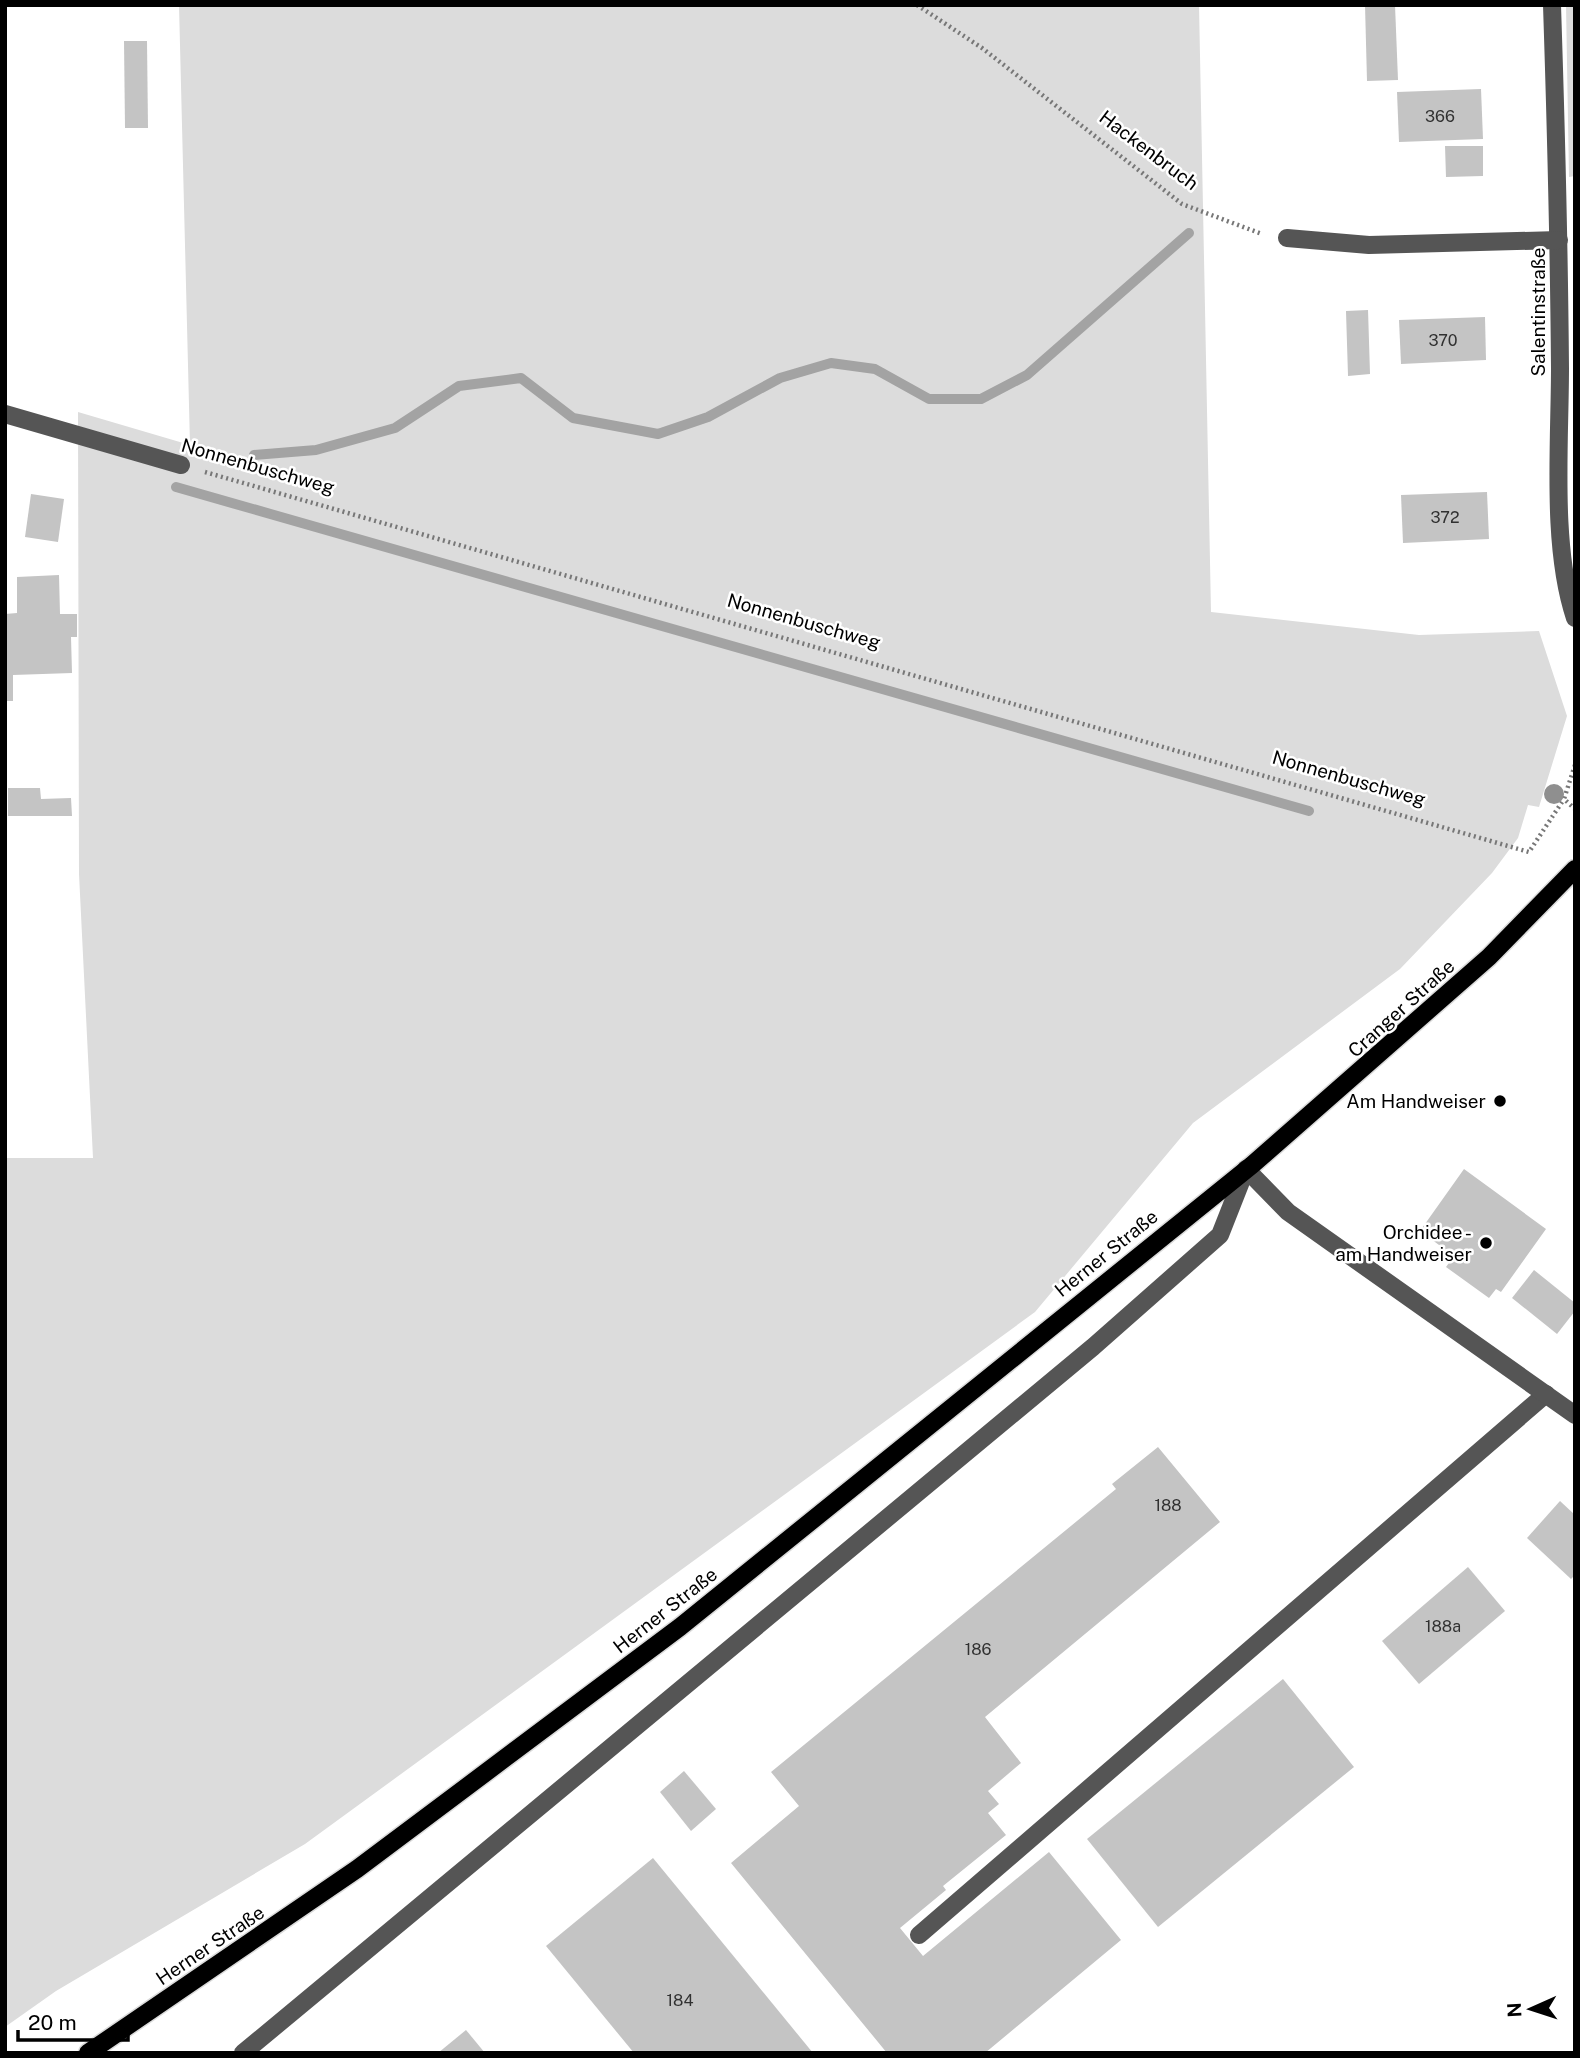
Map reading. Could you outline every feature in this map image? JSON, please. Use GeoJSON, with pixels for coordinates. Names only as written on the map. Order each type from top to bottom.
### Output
{"type":"FeatureCollection","features":[{"type":"Feature","properties":{"kind":"main road","name":"Cranger Straße"},"geometry":{"type":"LineString","coordinates":[[1246,1169],[1489,957],[1575,869]]}},
{"type":"Feature","properties":{"kind":"main road","name":"Herner Straße"},"geometry":{"type":"LineString","coordinates":[[88,2053],[357,1869],[680,1627],[1246,1169]]}},
{"type":"Feature","properties":{"kind":"street","name":"Salentinstraße"},"geometry":{"type":"LineString","coordinates":[[1552,5],[1559,240],[1560,514],[1568,598],[1575,618]]}},
{"type":"Feature","properties":{"kind":"street"},"geometry":{"type":"LineString","coordinates":[[1287,238],[1369,245],[1559,240]]}},
{"type":"Feature","properties":{"kind":"street","name":"Nonnenbuschweg"},"geometry":{"type":"LineString","coordinates":[[5,414],[181,465]]}},
{"type":"Feature","properties":{"kind":"street"},"geometry":{"type":"LineString","coordinates":[[243,2053],[1103,1339],[1220,1235],[1246,1169],[1288,1212],[1575,1415]]}},
{"type":"Feature","properties":{"kind":"street"},"geometry":{"type":"LineString","coordinates":[[919,1935],[1546,1394]]}},
{"type":"Feature","properties":{"kind":"path","name":"Hackenbruch"},"geometry":{"type":"LineString","coordinates":[[916,5],[982,48],[1182,204],[1252,232],[1287,238]]}},
{"type":"Feature","properties":{"kind":"path","name":"Nonnenbuschweg"},"geometry":{"type":"LineString","coordinates":[[181,465],[1529,852],[1564,799]]}},
{"type":"Feature","properties":{"kind":"path"},"geometry":{"type":"LineString","coordinates":[[1575,765],[1564,799],[1575,809]]}},
{"type":"Feature","properties":{"kind":"shaded area"},"geometry":{"type":"Polygon","coordinates":[[[179,5],[1199,5],[1211,612],[1419,635],[1539,631],[1567,716],[1539,807],[1528,805],[1518,838],[1492,873],[1400,969],[1193,1123],[1035,1312],[305,1844],[56,1991],[5,2027],[5,1158],[93,1158],[79,874],[78,412],[190,445],[179,5]]]}},
{"type":"Feature","properties":{"kind":"shaded area"},"geometry":{"type":"Polygon","coordinates":[[[1566,5],[1575,5],[1575,176],[1569,177],[1566,5]]]}},
{"type":"Feature","properties":{"kind":"building"},"geometry":{"type":"Polygon","coordinates":[[[1365,5],[1395,5],[1398,80],[1367,81],[1365,5]]]}},
{"type":"Feature","properties":{"kind":"building"},"geometry":{"type":"Polygon","coordinates":[[[124,41],[147,41],[148,128],[125,128],[124,41]]]}},
{"type":"Feature","properties":{"kind":"building"},"geometry":{"type":"Polygon","coordinates":[[[1481,89],[1483,139],[1399,142],[1397,92],[1481,89]]]}},
{"type":"Feature","properties":{"kind":"building"},"geometry":{"type":"Polygon","coordinates":[[[1445,146],[1483,146],[1483,176],[1446,177],[1445,146]]]}},
{"type":"Feature","properties":{"kind":"building"},"geometry":{"type":"Polygon","coordinates":[[[1368,310],[1370,374],[1348,376],[1346,311],[1368,310]]]}},
{"type":"Feature","properties":{"kind":"building"},"geometry":{"type":"Polygon","coordinates":[[[1485,317],[1486,360],[1401,364],[1399,320],[1485,317]]]}},
{"type":"Feature","properties":{"kind":"building"},"geometry":{"type":"Polygon","coordinates":[[[1487,492],[1489,539],[1403,543],[1401,495],[1487,492]]]}},
{"type":"Feature","properties":{"kind":"building"},"geometry":{"type":"Polygon","coordinates":[[[31,494],[64,499],[58,542],[25,537],[31,494]]]}},
{"type":"Feature","properties":{"kind":"building"},"geometry":{"type":"Polygon","coordinates":[[[59,575],[60,614],[77,614],[77,637],[71,637],[72,673],[13,675],[13,701],[5,701],[5,614],[17,613],[17,577],[59,575]]]}},
{"type":"Feature","properties":{"kind":"building"},"geometry":{"type":"Polygon","coordinates":[[[8,788],[40,788],[41,799],[71,798],[72,816],[8,816],[8,788]]]}},
{"type":"Feature","properties":{"kind":"building","name":"Orchidee - am Handweiser"},"geometry":{"type":"Polygon","coordinates":[[[1464,1169],[1546,1229],[1501,1292],[1496,1289],[1489,1298],[1446,1267],[1454,1256],[1420,1231],[1464,1169]]]}},
{"type":"Feature","properties":{"kind":"building"},"geometry":{"type":"Polygon","coordinates":[[[1534,1270],[1575,1303],[1575,1311],[1557,1334],[1512,1298],[1534,1270]]]}},
{"type":"Feature","properties":{"kind":"building"},"geometry":{"type":"Polygon","coordinates":[[[1158,1447],[1220,1522],[985,1717],[1021,1763],[988,1791],[999,1804],[988,1813],[1006,1835],[943,1886],[946,1890],[900,1928],[923,1956],[1049,1852],[1121,1940],[985,2053],[887,2053],[731,1863],[799,1806],[771,1772],[1116,1489],[1112,1484],[1158,1447]]]}},
{"type":"Feature","properties":{"kind":"building"},"geometry":{"type":"Polygon","coordinates":[[[1560,1501],[1575,1515],[1575,1575],[1571,1579],[1527,1538],[1560,1501]]]}},
{"type":"Feature","properties":{"kind":"building"},"geometry":{"type":"Polygon","coordinates":[[[1468,1567],[1505,1611],[1419,1684],[1382,1641],[1468,1567]]]}},
{"type":"Feature","properties":{"kind":"building"},"geometry":{"type":"Polygon","coordinates":[[[1283,1679],[1354,1767],[1158,1927],[1087,1839],[1283,1679]]]}},
{"type":"Feature","properties":{"kind":"building"},"geometry":{"type":"Polygon","coordinates":[[[684,1771],[716,1809],[691,1831],[660,1792],[684,1771]]]}},
{"type":"Feature","properties":{"kind":"building"},"geometry":{"type":"Polygon","coordinates":[[[653,1858],[813,2053],[634,2053],[546,1946],[653,1858]]]}},
{"type":"Feature","properties":{"kind":"building"},"geometry":{"type":"Polygon","coordinates":[[[466,2030],[485,2053],[438,2053],[466,2030]]]}},
{"type":"Feature","properties":{"kind":"waterway"},"geometry":{"type":"LineString","coordinates":[[254,455],[316,450],[395,428],[459,386],[521,378],[573,418],[658,434],[708,417],[780,378],[831,363],[875,369],[929,399],[981,399],[1027,375],[1189,233]]}},
{"type":"Feature","properties":{"kind":"waterway"},"geometry":{"type":"LineString","coordinates":[[176,487],[1309,811]]}},
{"type":"Feature","properties":{"kind":"place","name":"Am Handweiser"},"geometry":{"type":"Point","coordinates":[1500,1101]}},
{"type":"Feature","properties":{"kind":"place","name":"Orchidee - am Handweiser"},"geometry":{"type":"Point","coordinates":[1486,1243]}}]}
